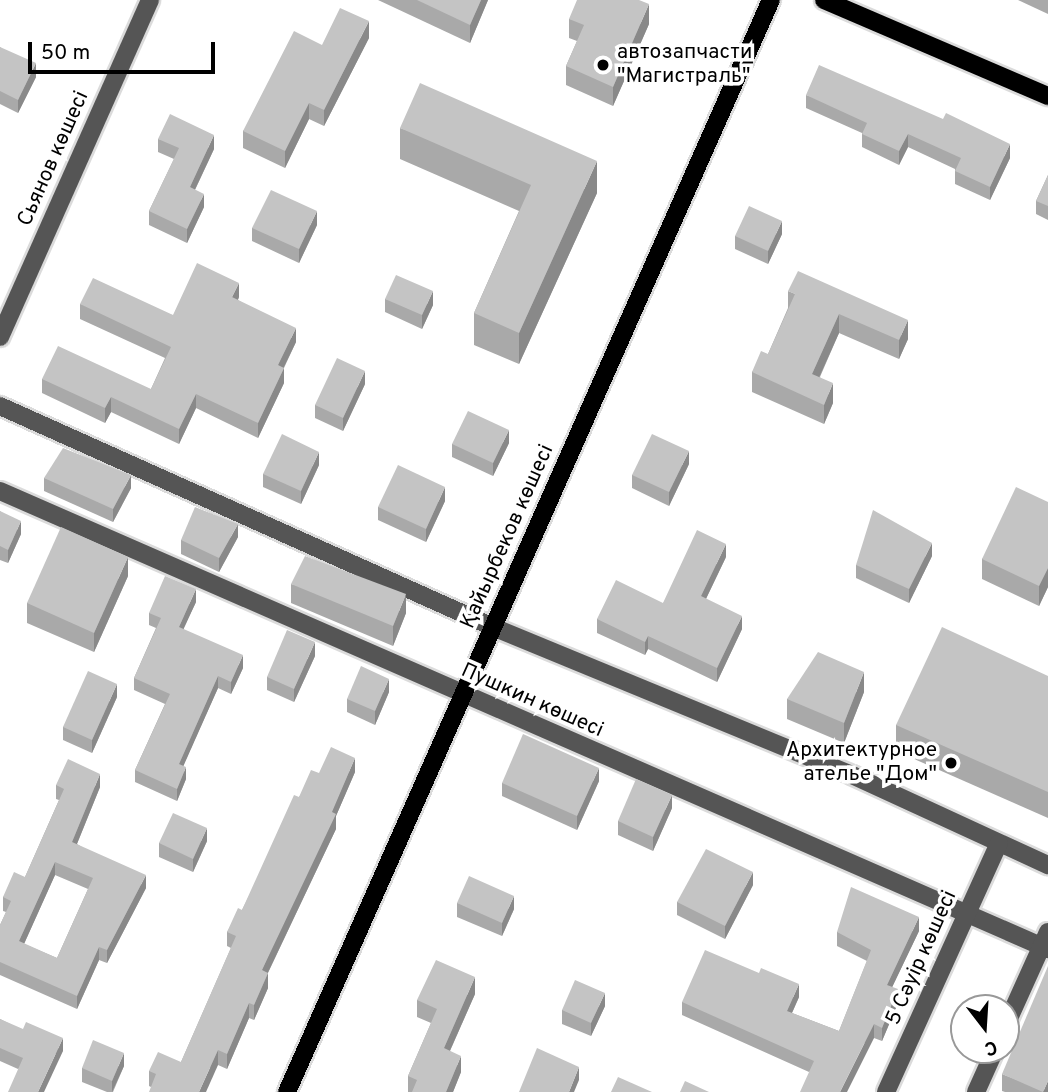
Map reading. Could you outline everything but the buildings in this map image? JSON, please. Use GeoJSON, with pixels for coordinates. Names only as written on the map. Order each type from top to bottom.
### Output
{"type":"FeatureCollection","features":[{"type":"Feature","properties":{"kind":"main road","name":"Қайырбеков көшесі"},"geometry":{"type":"LineString","coordinates":[[287,1092],[771,0]]}},
{"type":"Feature","properties":{"kind":"main road"},"geometry":{"type":"LineString","coordinates":[[824,0],[1048,96]]}},
{"type":"Feature","properties":{"kind":"street","name":"Сьянов көшесі"},"geometry":{"type":"LineString","coordinates":[[0,337],[150,0]]}},
{"type":"Feature","properties":{"kind":"street"},"geometry":{"type":"LineString","coordinates":[[0,406],[493,627],[852,775],[1048,865]]}},
{"type":"Feature","properties":{"kind":"street","name":"Пушкин көшесі"},"geometry":{"type":"LineString","coordinates":[[0,491],[967,914],[1046,943]]}},
{"type":"Feature","properties":{"kind":"street","name":"5 Сәуір көшесі"},"geometry":{"type":"LineString","coordinates":[[887,1092],[999,843]]}},
{"type":"Feature","properties":{"kind":"street"},"geometry":{"type":"LineString","coordinates":[[1020,996],[1046,943]]}},
{"type":"Feature","properties":{"kind":"street"},"geometry":{"type":"LineString","coordinates":[[976,1092],[989,1064]]}},
{"type":"Feature","properties":{"kind":"place","name":"автозапчасти \"Магистраль\""},"geometry":{"type":"Point","coordinates":[603,65]}},
{"type":"Feature","properties":{"kind":"place","name":"Архитектурное ателье \"Дом\""},"geometry":{"type":"Point","coordinates":[951,763]}}]}
